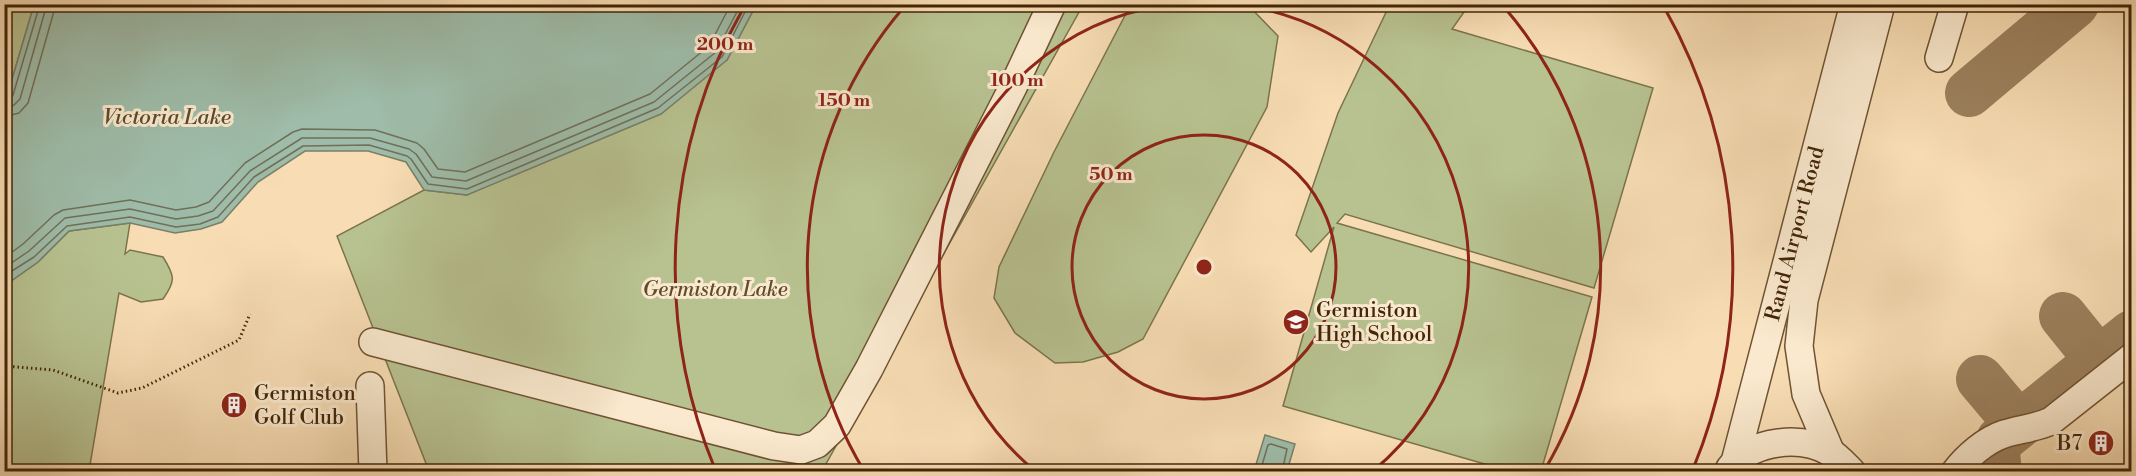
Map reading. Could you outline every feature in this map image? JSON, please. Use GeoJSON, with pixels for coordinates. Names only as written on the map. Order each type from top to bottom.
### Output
{"type":"FeatureCollection","features":[{"type":"Feature","properties":{"kind":"street"},"geometry":{"type":"LineString","coordinates":[[374,342],[774,446],[801,450],[817,444],[837,425],[868,369],[1013,87],[1052,4]]}},
{"type":"Feature","properties":{"kind":"street","name":"Rand Airport Road"},"geometry":{"type":"LineString","coordinates":[[1731,467],[1854,4]]}},
{"type":"Feature","properties":{"kind":"street","name":"Rand Airport Road"},"geometry":{"type":"LineString","coordinates":[[1831,453],[1806,394],[1799,346],[1804,300],[1881,4]]}},
{"type":"Feature","properties":{"kind":"street"},"geometry":{"type":"LineString","coordinates":[[1939,58],[1955,4]]}},
{"type":"Feature","properties":{"kind":"street"},"geometry":{"type":"LineString","coordinates":[[1955,471],[1978,449],[2002,434],[2051,421],[2132,357]]}},
{"type":"Feature","properties":{"kind":"street"},"geometry":{"type":"LineString","coordinates":[[370,386],[373,471]]}},
{"type":"Feature","properties":{"kind":"street","name":"Rand Airport Road"},"geometry":{"type":"LineString","coordinates":[[1731,467],[1757,448],[1782,442],[1807,443],[1831,453],[1852,471]]}},
{"type":"Feature","properties":{"kind":"path"},"geometry":{"type":"LineString","coordinates":[[4,366],[53,370],[118,393],[142,388],[239,340],[250,314]]}},
{"type":"Feature","properties":{"kind":"green space"},"geometry":{"type":"Polygon","coordinates":[[[1131,4],[1248,5],[1278,36],[1267,107],[1143,339],[1118,352],[1083,362],[1055,363],[1015,333],[994,298],[999,267],[1054,152],[1131,4]]]}},
{"type":"Feature","properties":{"kind":"green space"},"geometry":{"type":"Polygon","coordinates":[[[1390,4],[1469,5],[1452,29],[1653,88],[1594,288],[1345,214],[1337,223],[1592,297],[1541,471],[1509,471],[1283,406],[1334,227],[1311,252],[1296,235],[1338,113],[1390,4]]]}},
{"type":"Feature","properties":{"kind":"green space"},"geometry":{"type":"Polygon","coordinates":[[[5,5],[34,5],[5,103],[5,5]]]}},
{"type":"Feature","properties":{"kind":"green space","name":"Germiston Lake"},"geometry":{"type":"Polygon","coordinates":[[[756,5],[1083,5],[822,471],[429,471],[337,236],[424,190],[467,195],[727,60],[756,5]]]}},
{"type":"Feature","properties":{"kind":"green space"},"geometry":{"type":"Polygon","coordinates":[[[130,223],[125,254],[130,250],[163,257],[172,274],[172,283],[163,299],[141,302],[119,293],[89,471],[5,472],[5,282],[11,281],[38,262],[69,231],[130,223]]]}},
{"type":"Feature","properties":{"kind":"water","name":"Victoria Lake"},"geometry":{"type":"Polygon","coordinates":[[[34,4],[756,5],[727,60],[661,114],[467,195],[424,190],[406,162],[368,151],[305,151],[258,182],[222,222],[201,229],[175,233],[130,223],[69,231],[38,262],[11,281],[5,282],[5,103],[34,4]]]}},
{"type":"Feature","properties":{"kind":"water"},"geometry":{"type":"Polygon","coordinates":[[[1265,435],[1295,444],[1287,471],[1254,471],[1265,435]]]}},
{"type":"Feature","properties":{"kind":"taxiway"},"geometry":{"type":"LineString","coordinates":[[1969,93],[2075,4]]}},
{"type":"Feature","properties":{"kind":"taxiway"},"geometry":{"type":"LineString","coordinates":[[2063,316],[2092,352],[2101,354],[2110,351]]}},
{"type":"Feature","properties":{"kind":"taxiway"},"geometry":{"type":"LineString","coordinates":[[1998,472],[1996,453],[2000,440],[2132,334]]}},
{"type":"Feature","properties":{"kind":"taxiway"},"geometry":{"type":"LineString","coordinates":[[1980,379],[2012,417],[2021,419],[2033,413]]}},
{"type":"Feature","properties":{"kind":"place","name":"Germiston High School"},"geometry":{"type":"Point","coordinates":[1296,322]}},
{"type":"Feature","properties":{"kind":"place","name":"Germiston Golf Club"},"geometry":{"type":"Point","coordinates":[234,405]}},
{"type":"Feature","properties":{"kind":"place","name":"B7"},"geometry":{"type":"Point","coordinates":[2101,443]}}]}
